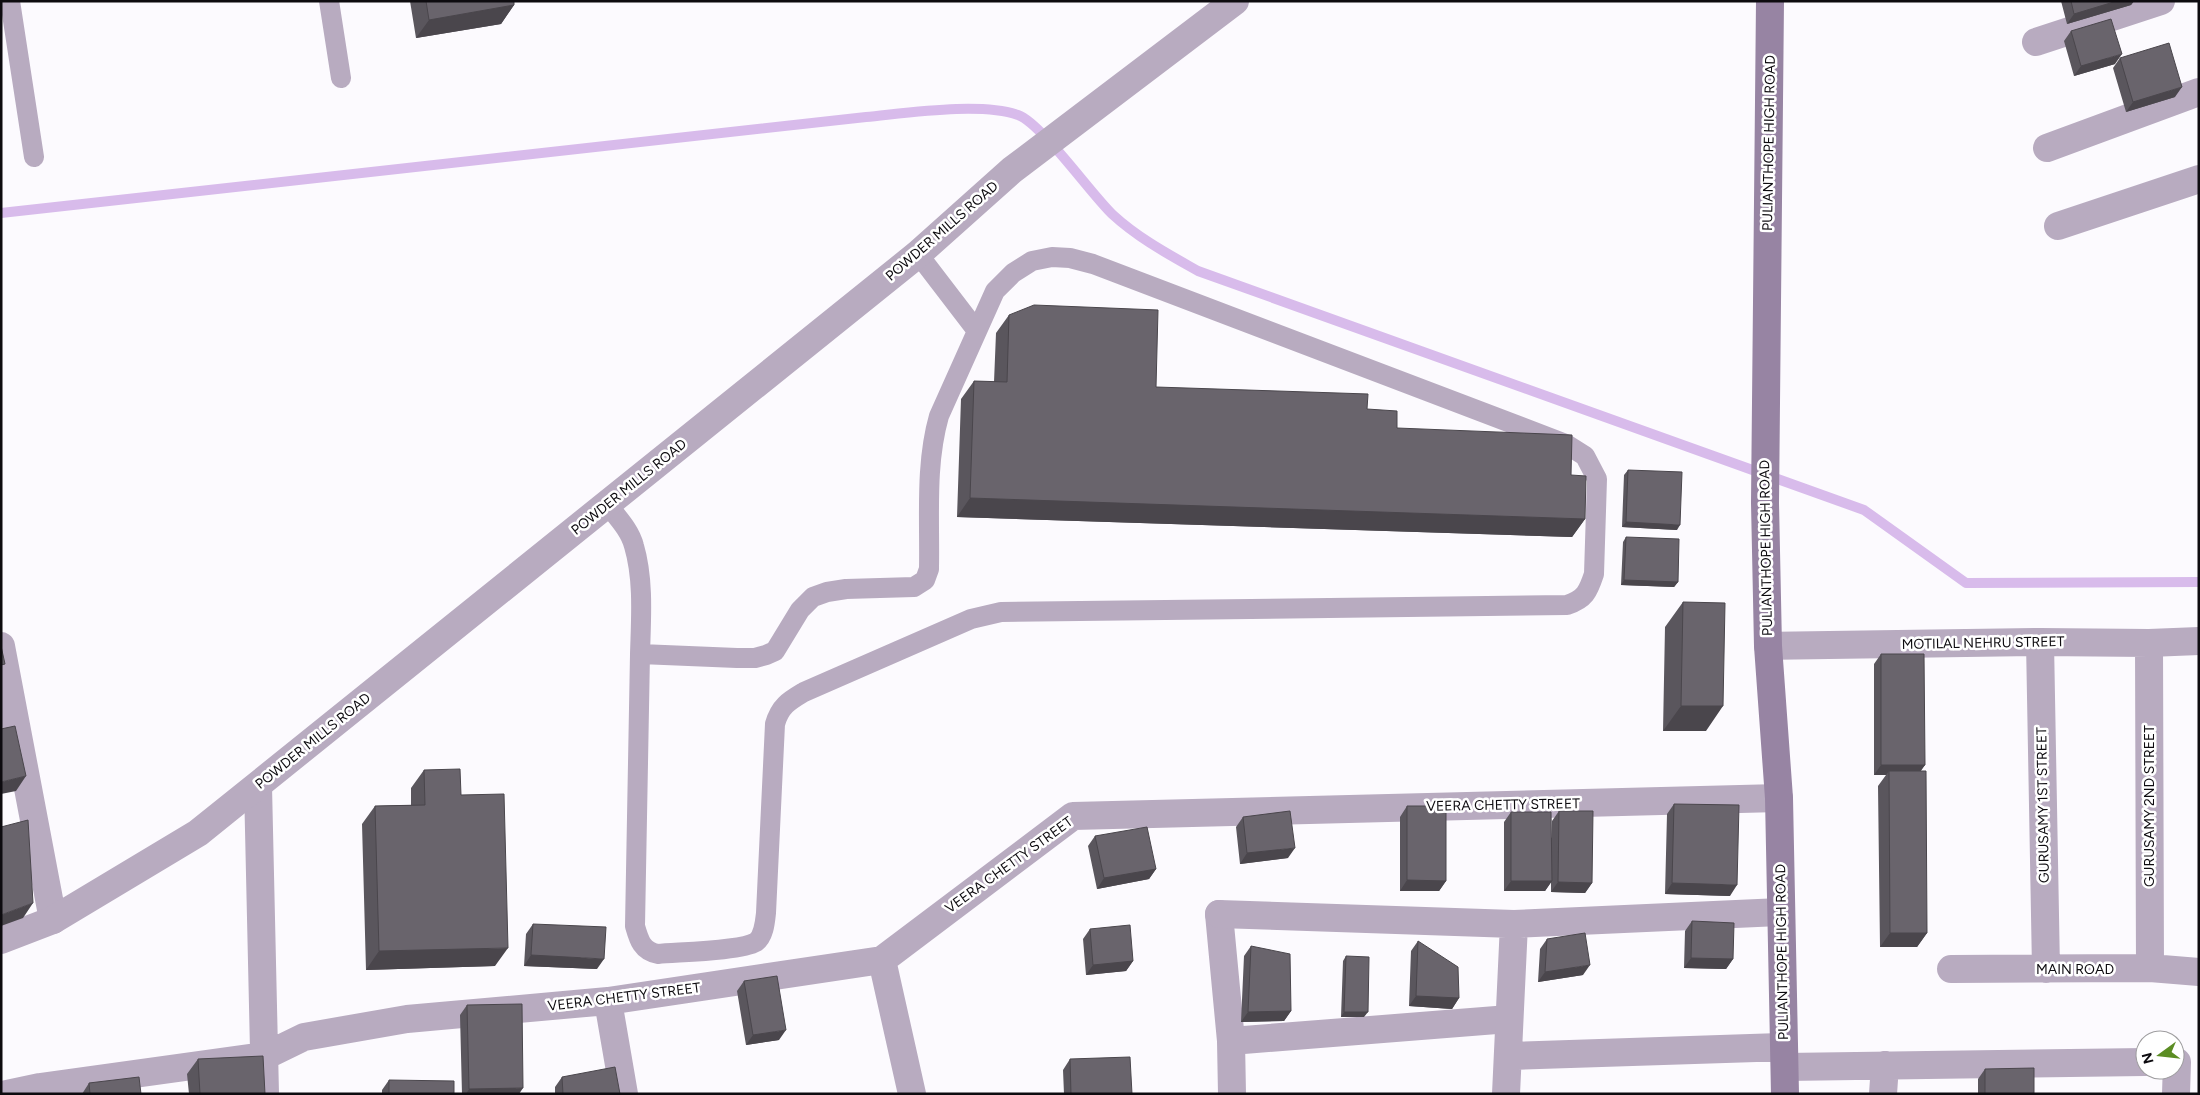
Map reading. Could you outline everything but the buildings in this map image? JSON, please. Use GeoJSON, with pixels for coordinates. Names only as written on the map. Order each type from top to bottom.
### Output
{"type":"FeatureCollection","features":[{"type":"Feature","properties":{"kind":"main road","name":"PULIANTHOPE HIGH ROAD"},"geometry":{"type":"LineString","coordinates":[[1770,1],[1765,503],[1768,646],[1779,798],[1785,1094]]}},
{"type":"Feature","properties":{"kind":"street","name":"POWDER MILLS ROAD"},"geometry":{"type":"LineString","coordinates":[[1,940],[53,920],[198,832],[258,786],[918,254],[1012,170],[1235,1]]}},
{"type":"Feature","properties":{"kind":"street"},"geometry":{"type":"LineString","coordinates":[[2036,42],[2161,1]]}},
{"type":"Feature","properties":{"kind":"street"},"geometry":{"type":"LineString","coordinates":[[2047,148],[2199,92]]}},
{"type":"Feature","properties":{"kind":"street"},"geometry":{"type":"LineString","coordinates":[[2058,226],[2199,179]]}},
{"type":"Feature","properties":{"kind":"street","name":"MOTILAL NEHRU STREET"},"geometry":{"type":"LineString","coordinates":[[1768,646],[2199,641]]}},
{"type":"Feature","properties":{"kind":"street","name":"GURUSAMY 1ST STREET"},"geometry":{"type":"LineString","coordinates":[[2040,642],[2046,969]]}},
{"type":"Feature","properties":{"kind":"street","name":"GURUSAMY 2ND STREET"},"geometry":{"type":"LineString","coordinates":[[2149,643],[2150,968]]}},
{"type":"Feature","properties":{"kind":"street"},"geometry":{"type":"LineString","coordinates":[[1,646],[53,920]]}},
{"type":"Feature","properties":{"kind":"street"},"geometry":{"type":"LineString","coordinates":[[258,786],[265,1094]]}},
{"type":"Feature","properties":{"kind":"street","name":"VEERA CHETTY STREET"},"geometry":{"type":"LineString","coordinates":[[6,1094],[265,1056],[304,1037],[407,1019],[608,1001],[882,960],[1073,816],[1779,798]]}},
{"type":"Feature","properties":{"kind":"street"},"geometry":{"type":"LineString","coordinates":[[1232,1094],[1231,1042],[1219,914],[1514,924],[1781,912]]}},
{"type":"Feature","properties":{"kind":"street"},"geometry":{"type":"LineString","coordinates":[[1506,1094],[1514,924]]}},
{"type":"Feature","properties":{"kind":"street"},"geometry":{"type":"LineString","coordinates":[[882,960],[912,1094]]}},
{"type":"Feature","properties":{"kind":"street","name":"MAIN ROAD"},"geometry":{"type":"LineString","coordinates":[[1951,969],[2150,968],[2199,972]]}},
{"type":"Feature","properties":{"kind":"street"},"geometry":{"type":"LineString","coordinates":[[608,1001],[624,1094]]}},
{"type":"Feature","properties":{"kind":"street"},"geometry":{"type":"LineString","coordinates":[[1231,1042],[1509,1019]]}},
{"type":"Feature","properties":{"kind":"street"},"geometry":{"type":"LineString","coordinates":[[1509,1056],[1784,1057],[1885,1065],[2135,1062]]}},
{"type":"Feature","properties":{"kind":"street"},"geometry":{"type":"LineString","coordinates":[[1883,1094],[1885,1065]]}},
{"type":"Feature","properties":{"kind":"street"},"geometry":{"type":"LineString","coordinates":[[2176,1094],[2179,1080]]}},
{"type":"Feature","properties":{"kind":"lane"},"geometry":{"type":"LineString","coordinates":[[10,1],[34,157]]}},
{"type":"Feature","properties":{"kind":"lane"},"geometry":{"type":"LineString","coordinates":[[329,1],[341,78]]}},
{"type":"Feature","properties":{"kind":"lane"},"geometry":{"type":"LineString","coordinates":[[918,254],[977,331]]}},
{"type":"Feature","properties":{"kind":"lane"},"geometry":{"type":"LineString","coordinates":[[607,504],[624,524],[634,545],[641,608],[640,654],[635,926],[642,946],[649,952],[658,954],[732,947],[755,942],[760,937],[764,928],[766,913],[775,724],[779,712],[789,701],[804,692],[971,619],[1001,612],[1567,605],[1581,600],[1590,586],[1594,574],[1596,480],[1585,456],[1566,444],[1093,264],[1070,258],[1052,257],[1032,261],[1013,273],[995,292],[949,391],[934,433],[930,465],[929,569],[924,580],[914,587],[846,589],[827,592],[813,597],[800,610],[775,651],[755,658],[640,654]]}},
{"type":"Feature","properties":{"kind":"waterway"},"geometry":{"type":"LineString","coordinates":[[1,213],[902,113],[964,109],[1002,111],[1018,115],[1039,131],[1122,223],[1154,245],[1198,271],[1864,510],[1966,583],[2199,582]]}}]}
